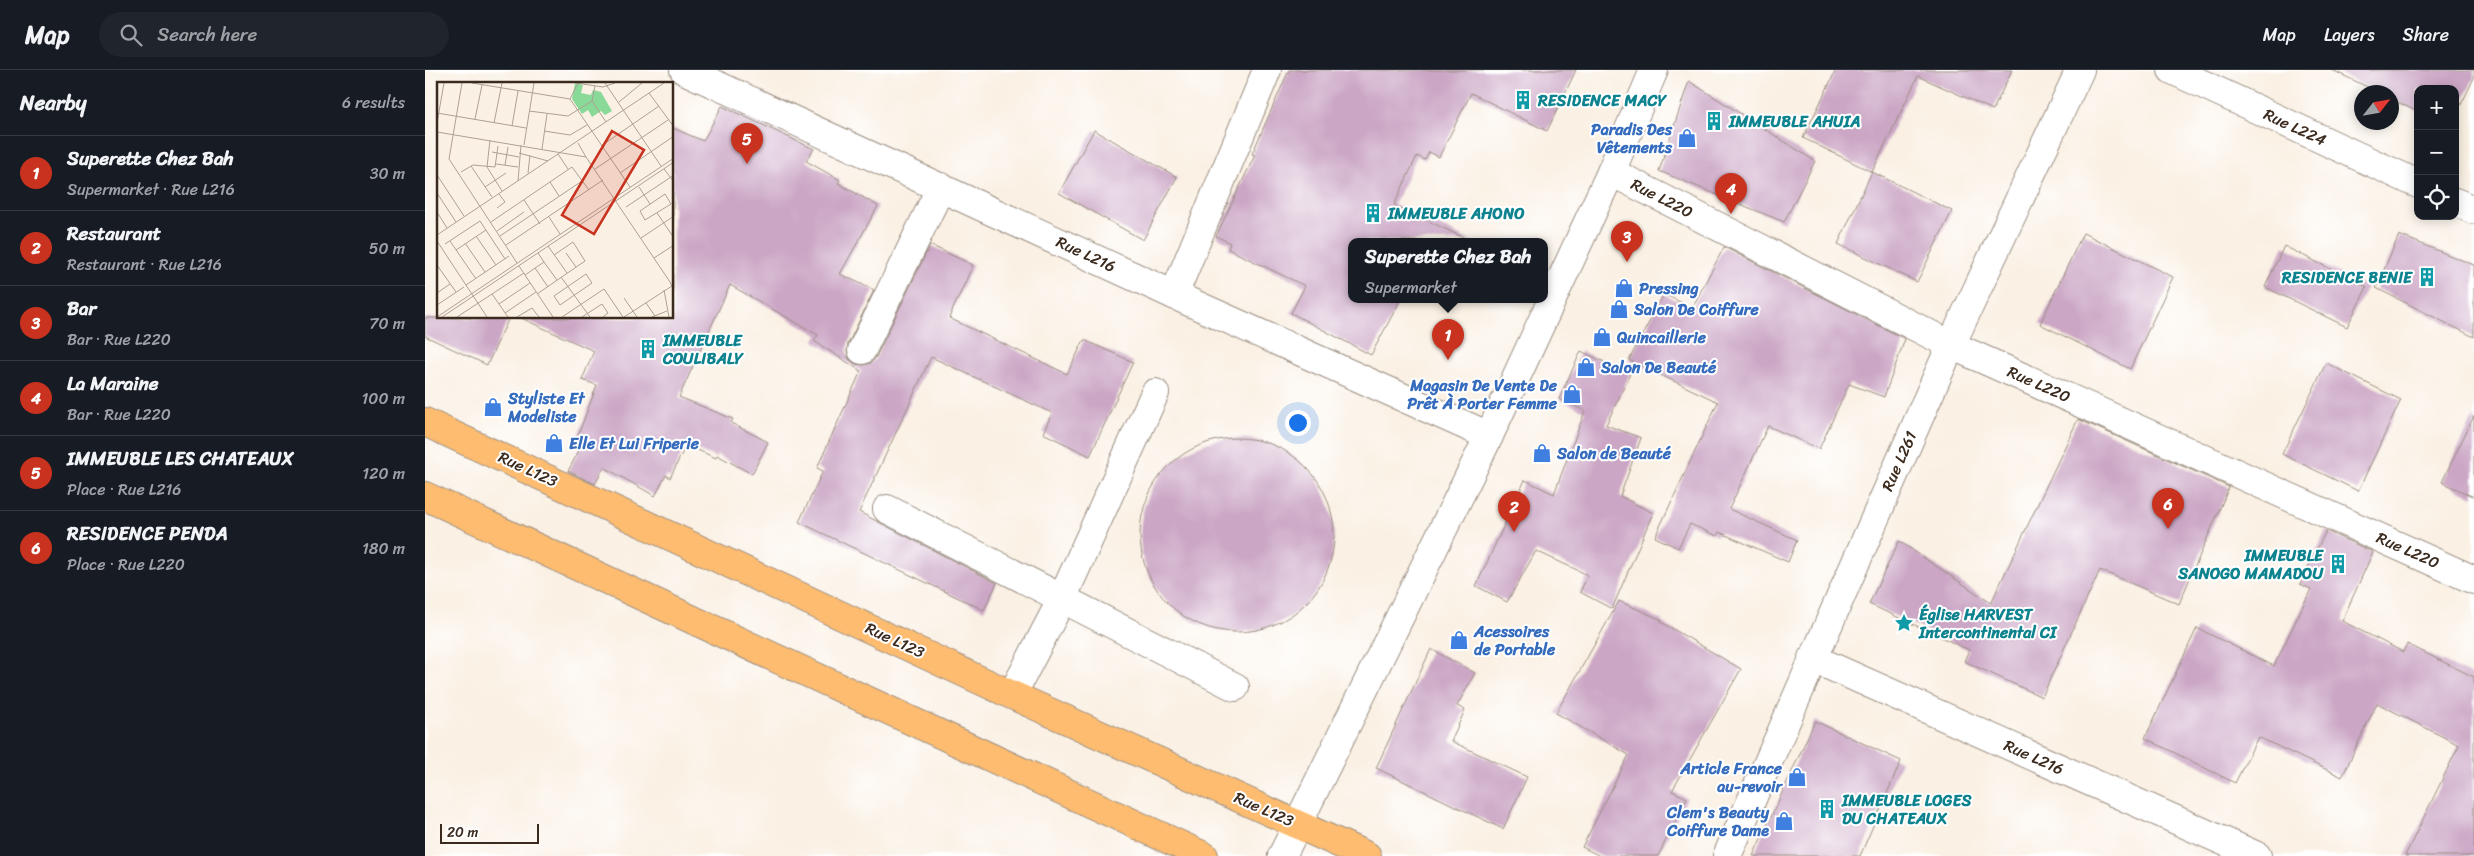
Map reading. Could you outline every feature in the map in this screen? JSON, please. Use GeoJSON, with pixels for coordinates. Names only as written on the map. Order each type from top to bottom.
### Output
{"type":"FeatureCollection","features":[{"type":"Feature","properties":{"kind":"main road","name":"Rue L123"},"geometry":{"type":"LineString","coordinates":[[425,422],[1012,695],[1367,856]]}},
{"type":"Feature","properties":{"kind":"main road"},"geometry":{"type":"LineString","coordinates":[[425,496],[1204,856]]}},
{"type":"Feature","properties":{"kind":"street","name":"Rue L216"},"geometry":{"type":"LineString","coordinates":[[684,70],[1174,295],[1489,436]]}},
{"type":"Feature","properties":{"kind":"street"},"geometry":{"type":"LineString","coordinates":[[1174,295],[1267,70]]}},
{"type":"Feature","properties":{"kind":"street"},"geometry":{"type":"LineString","coordinates":[[1282,856],[1489,436],[1611,172],[1654,70]]}},
{"type":"Feature","properties":{"kind":"street","name":"Rue L261"},"geometry":{"type":"LineString","coordinates":[[1727,856],[1812,658],[1951,345],[2080,70]]}},
{"type":"Feature","properties":{"kind":"street","name":"Rue L224"},"geometry":{"type":"LineString","coordinates":[[2172,70],[2414,182]]}},
{"type":"Feature","properties":{"kind":"street","name":"Rue L220"},"geometry":{"type":"LineString","coordinates":[[1611,172],[1951,345],[2474,580]]}},
{"type":"Feature","properties":{"kind":"street"},"geometry":{"type":"LineString","coordinates":[[862,350],[941,187]]}},
{"type":"Feature","properties":{"kind":"street"},"geometry":{"type":"LineString","coordinates":[[2459,204],[2474,210]]}},
{"type":"Feature","properties":{"kind":"street"},"geometry":{"type":"LineString","coordinates":[[1012,695],[1062,599],[1155,394]]}},
{"type":"Feature","properties":{"kind":"street"},"geometry":{"type":"LineString","coordinates":[[887,509],[1235,687]]}},
{"type":"Feature","properties":{"kind":"street","name":"Rue L216"},"geometry":{"type":"LineString","coordinates":[[1812,658],[2257,856]]}},
{"type":"Feature","properties":{"kind":"building"},"geometry":{"type":"Polygon","coordinates":[[[1289,70],[1576,70],[1547,131],[1471,93],[1439,157],[1429,152],[1425,160],[1417,156],[1394,205],[1465,238],[1348,238],[1348,303],[1399,303],[1371,355],[1291,313],[1305,286],[1228,249],[1230,243],[1216,236],[1255,155],[1252,154],[1289,70]]]}},
{"type":"Feature","properties":{"kind":"building"},"geometry":{"type":"Polygon","coordinates":[[[1836,70],[2012,70],[1993,110],[1918,76],[1872,172],[1803,138],[1836,70]]]}},
{"type":"Feature","properties":{"kind":"building"},"geometry":{"type":"Polygon","coordinates":[[[2332,70],[2474,70],[2474,78],[2459,109],[2459,85],[2414,85],[2414,110],[2399,103],[2399,85],[2363,85],[2332,70]]]}},
{"type":"Feature","properties":{"kind":"building","name":"IMMEUBLE AHUIA"},"geometry":{"type":"Polygon","coordinates":[[[1689,81],[1815,161],[1784,222],[1659,171],[1689,81]]]}},
{"type":"Feature","properties":{"kind":"building"},"geometry":{"type":"Polygon","coordinates":[[[722,106],[814,149],[806,161],[840,180],[838,183],[878,206],[840,274],[874,290],[848,344],[847,352],[849,359],[855,364],[864,365],[871,363],[876,357],[930,245],[973,265],[949,318],[1067,374],[1084,340],[1133,362],[1090,456],[1043,433],[1052,413],[931,357],[859,512],[997,583],[984,610],[799,522],[823,471],[817,468],[861,371],[814,341],[818,335],[730,285],[679,397],[733,419],[731,423],[768,442],[752,474],[717,455],[716,458],[686,445],[670,478],[666,475],[655,496],[604,467],[595,484],[568,471],[582,445],[575,443],[597,385],[582,380],[594,351],[523,319],[674,319],[674,128],[703,141],[722,106]]]}},
{"type":"Feature","properties":{"kind":"building"},"geometry":{"type":"Polygon","coordinates":[[[1094,130],[1177,177],[1143,240],[1059,193],[1094,130]]]}},
{"type":"Feature","properties":{"kind":"building"},"geometry":{"type":"Polygon","coordinates":[[[1872,172],[1952,211],[1917,282],[1838,244],[1872,172]]]}},
{"type":"Feature","properties":{"kind":"building"},"geometry":{"type":"Polygon","coordinates":[[[2083,233],[2173,277],[2130,369],[2040,324],[2083,233]]]}},
{"type":"Feature","properties":{"kind":"building","name":"RESIDENCE BENIE"},"geometry":{"type":"Polygon","coordinates":[[[2399,235],[2474,265],[2474,337],[2376,288],[2399,235]]]}},
{"type":"Feature","properties":{"kind":"building"},"geometry":{"type":"Polygon","coordinates":[[[2284,246],[2367,287],[2347,327],[2265,287],[2284,246]]]}},
{"type":"Feature","properties":{"kind":"building"},"geometry":{"type":"Polygon","coordinates":[[[1724,247],[1905,339],[1884,397],[1849,384],[1819,449],[1768,426],[1729,509],[1797,540],[1788,562],[1719,532],[1717,536],[1690,524],[1678,548],[1655,537],[1718,402],[1629,360],[1664,294],[1692,308],[1724,247]]]}},
{"type":"Feature","properties":{"kind":"building"},"geometry":{"type":"Polygon","coordinates":[[[425,318],[509,319],[487,365],[425,336],[425,318]]]}},
{"type":"Feature","properties":{"kind":"building"},"geometry":{"type":"Polygon","coordinates":[[[1581,351],[1630,374],[1606,425],[1641,438],[1620,496],[1653,513],[1612,609],[1580,592],[1588,575],[1536,551],[1507,602],[1476,586],[1525,480],[1554,494],[1585,411],[1559,399],[1581,351]]]}},
{"type":"Feature","properties":{"kind":"building"},"geometry":{"type":"Polygon","coordinates":[[[2326,363],[2401,400],[2358,491],[2282,454],[2326,363]]]}},
{"type":"Feature","properties":{"kind":"building"},"geometry":{"type":"Polygon","coordinates":[[[2474,416],[2474,497],[2442,482],[2474,416]]]}},
{"type":"Feature","properties":{"kind":"building"},"geometry":{"type":"Polygon","coordinates":[[[2078,419],[2229,487],[2179,604],[2100,570],[2042,697],[1964,661],[1969,650],[1869,604],[1899,541],[1991,603],[2078,419]]]}},
{"type":"Feature","properties":{"kind":"building"},"geometry":{"type":"Polygon","coordinates":[[[1237,438],[1256,440],[1283,450],[1298,460],[1312,474],[1326,498],[1332,516],[1334,535],[1332,554],[1322,581],[1312,596],[1298,610],[1274,624],[1256,630],[1237,632],[1218,630],[1191,620],[1176,610],[1162,596],[1148,572],[1142,554],[1140,535],[1142,516],[1152,489],[1162,474],[1176,460],[1200,446],[1218,440],[1237,438]]]}},
{"type":"Feature","properties":{"kind":"building"},"geometry":{"type":"Polygon","coordinates":[[[2326,531],[2373,552],[2342,621],[2403,652],[2407,644],[2474,677],[2474,856],[2405,856],[2459,745],[2377,703],[2342,777],[2258,737],[2235,783],[2145,738],[2197,628],[2274,666],[2311,589],[2300,584],[2326,531]]]}},
{"type":"Feature","properties":{"kind":"building"},"geometry":{"type":"Polygon","coordinates":[[[1619,601],[1662,620],[1661,622],[1741,669],[1672,791],[1687,798],[1658,856],[1600,856],[1582,847],[1629,755],[1556,713],[1619,601]]]}},
{"type":"Feature","properties":{"kind":"building"},"geometry":{"type":"Polygon","coordinates":[[[1431,649],[1475,673],[1457,706],[1465,710],[1451,741],[1527,777],[1503,829],[1376,768],[1431,649]]]}},
{"type":"Feature","properties":{"kind":"building","name":"IMMEUBLE LOGES DU CHATEAUX"},"geometry":{"type":"Polygon","coordinates":[[[1815,721],[1901,761],[1860,856],[1753,856],[1815,721]]]}},
{"type":"Feature","properties":{"kind":"place","name":"RESIDENCE MACY"},"geometry":{"type":"Point","coordinates":[1523,100]}},
{"type":"Feature","properties":{"kind":"place","name":"IMMEUBLE AHUIA"},"geometry":{"type":"Point","coordinates":[1714,121]}},
{"type":"Feature","properties":{"kind":"place","name":"Paradis Des Vêtements"},"geometry":{"type":"Point","coordinates":[1687,138]}},
{"type":"Feature","properties":{"kind":"place","name":"IMMEUBLE LES CHATEAUX"},"geometry":{"type":"Point","coordinates":[747,164]}},
{"type":"Feature","properties":{"kind":"place","name":"IMMEUBLE AHONO"},"geometry":{"type":"Point","coordinates":[1373,213]}},
{"type":"Feature","properties":{"kind":"place","name":"La Maraine"},"geometry":{"type":"Point","coordinates":[1731,214]}},
{"type":"Feature","properties":{"kind":"place","name":"Bar"},"geometry":{"type":"Point","coordinates":[1627,262]}},
{"type":"Feature","properties":{"kind":"place","name":"RESIDENCE BENIE"},"geometry":{"type":"Point","coordinates":[2427,277]}},
{"type":"Feature","properties":{"kind":"place","name":"Pressing"},"geometry":{"type":"Point","coordinates":[1624,288]}},
{"type":"Feature","properties":{"kind":"place","name":"Salon De Coiffure"},"geometry":{"type":"Point","coordinates":[1619,309]}},
{"type":"Feature","properties":{"kind":"place","name":"Quincaillerie"},"geometry":{"type":"Point","coordinates":[1602,337]}},
{"type":"Feature","properties":{"kind":"place","name":"IMMEUBLE COULIBALY"},"geometry":{"type":"Point","coordinates":[648,349]}},
{"type":"Feature","properties":{"kind":"place","name":"Superette Chez Bah"},"geometry":{"type":"Point","coordinates":[1448,360]}},
{"type":"Feature","properties":{"kind":"place","name":"Salon De Beauté"},"geometry":{"type":"Point","coordinates":[1586,367]}},
{"type":"Feature","properties":{"kind":"place","name":"Magasin De Vente De Prêt À Porter Femme"},"geometry":{"type":"Point","coordinates":[1572,394]}},
{"type":"Feature","properties":{"kind":"place","name":"Styliste Et Modeliste"},"geometry":{"type":"Point","coordinates":[493,407]}},
{"type":"Feature","properties":{"kind":"place","name":"Elle Et Lui Friperie"},"geometry":{"type":"Point","coordinates":[554,443]}},
{"type":"Feature","properties":{"kind":"place","name":"Salon de Beauté"},"geometry":{"type":"Point","coordinates":[1542,453]}},
{"type":"Feature","properties":{"kind":"place","name":"RESIDENCE PENDA"},"geometry":{"type":"Point","coordinates":[2168,529]}},
{"type":"Feature","properties":{"kind":"place","name":"Restaurant"},"geometry":{"type":"Point","coordinates":[1514,532]}},
{"type":"Feature","properties":{"kind":"place","name":"IMMEUBLE SANOGO MAMADOU"},"geometry":{"type":"Point","coordinates":[2338,564]}},
{"type":"Feature","properties":{"kind":"place","name":"Église HARVEST Intercontinental CI"},"geometry":{"type":"Point","coordinates":[1904,623]}},
{"type":"Feature","properties":{"kind":"place","name":"Acessoires de Portable"},"geometry":{"type":"Point","coordinates":[1459,640]}},
{"type":"Feature","properties":{"kind":"place","name":"Article France au-revoir"},"geometry":{"type":"Point","coordinates":[1797,777]}},
{"type":"Feature","properties":{"kind":"place","name":"IMMEUBLE LOGES DU CHATEAUX"},"geometry":{"type":"Point","coordinates":[1827,809]}},
{"type":"Feature","properties":{"kind":"place","name":"Clem's Beauty Coiffure Dame"},"geometry":{"type":"Point","coordinates":[1784,821]}}]}
